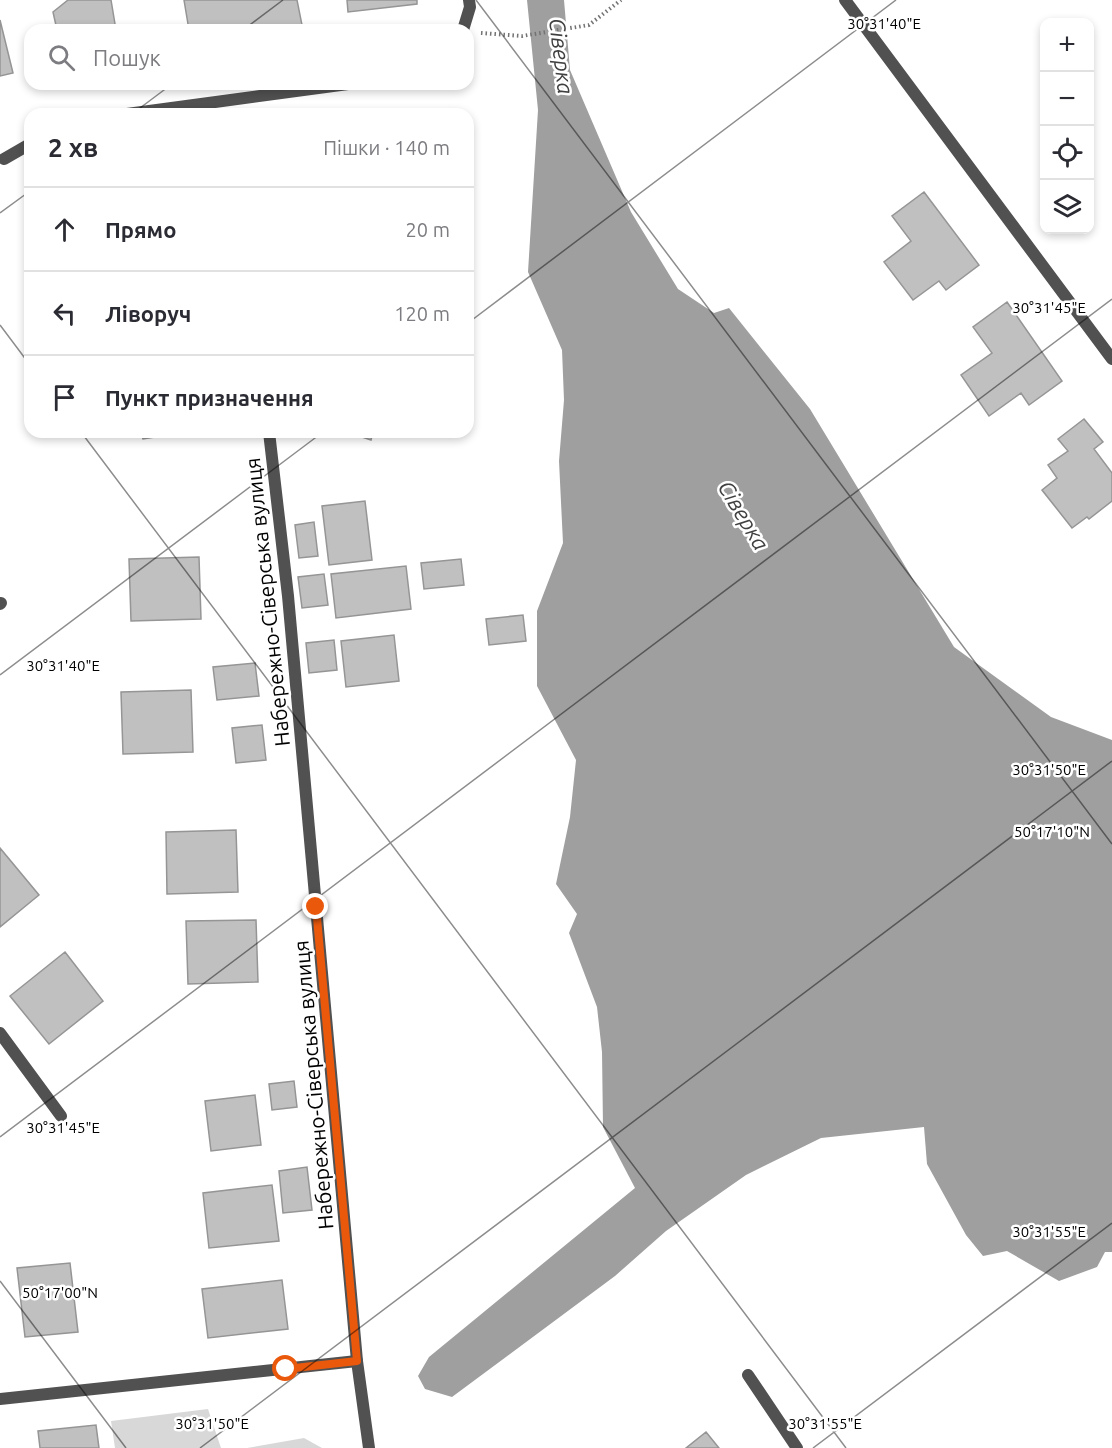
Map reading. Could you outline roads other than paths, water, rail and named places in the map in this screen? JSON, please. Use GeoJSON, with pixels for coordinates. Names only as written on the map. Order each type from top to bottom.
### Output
{"type":"FeatureCollection","features":[{"type":"Feature","properties":{"kind":"street"},"geometry":{"type":"LineString","coordinates":[[465,24],[470,7],[469,0]]}},
{"type":"Feature","properties":{"kind":"street"},"geometry":{"type":"LineString","coordinates":[[845,0],[1112,359]]}},
{"type":"Feature","properties":{"kind":"street"},"geometry":{"type":"LineString","coordinates":[[210,108],[314,90]]}},
{"type":"Feature","properties":{"kind":"street"},"geometry":{"type":"LineString","coordinates":[[4,159],[24,147]]}},
{"type":"Feature","properties":{"kind":"street","name":"Набережно-Сіверська вулиця"},"geometry":{"type":"LineString","coordinates":[[271,438],[288,596],[357,1361],[369,1448]]}},
{"type":"Feature","properties":{"kind":"street"},"geometry":{"type":"LineString","coordinates":[[0,1033],[61,1116]]}},
{"type":"Feature","properties":{"kind":"street"},"geometry":{"type":"LineString","coordinates":[[0,1399],[357,1361]]}},
{"type":"Feature","properties":{"kind":"street"},"geometry":{"type":"LineString","coordinates":[[748,1375],[797,1448]]}},
{"type":"Feature","properties":{"kind":"water","name":"Сіверка"},"geometry":{"type":"Polygon","coordinates":[[[527,0],[564,0],[570,70],[631,212],[678,289],[714,313],[729,308],[810,409],[954,647],[1051,717],[1112,740],[1112,1252],[1105,1252],[1097,1267],[1059,1281],[1007,1251],[983,1256],[966,1235],[927,1164],[924,1127],[821,1138],[746,1175],[666,1231],[615,1276],[452,1397],[425,1389],[418,1376],[429,1357],[635,1188],[603,1127],[602,1052],[597,1007],[569,933],[577,914],[556,884],[570,817],[576,760],[537,686],[537,611],[563,543],[559,461],[564,400],[562,350],[528,272],[538,110],[527,0]]]}}]}
